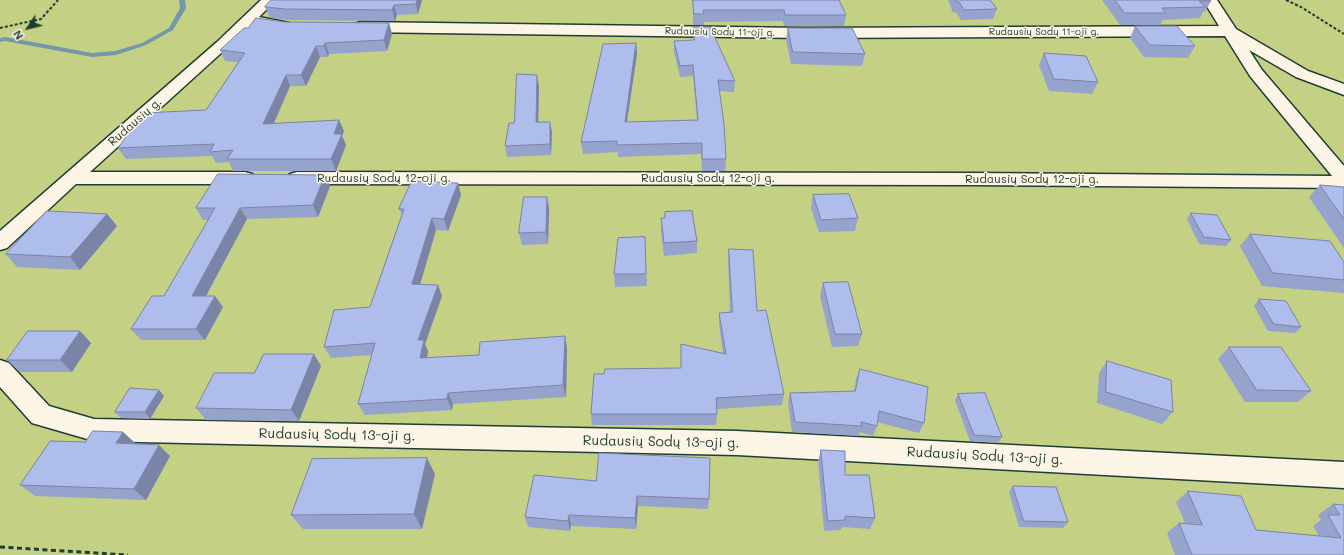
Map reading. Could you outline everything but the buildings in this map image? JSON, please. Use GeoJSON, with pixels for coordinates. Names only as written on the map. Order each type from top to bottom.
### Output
{"type":"FeatureCollection","features":[{"type":"Feature","properties":{"kind":"street","name":"Rudausių g."},"geometry":{"type":"LineString","coordinates":[[0,243],[71,178],[250,20],[269,0]]}},
{"type":"Feature","properties":{"kind":"street"},"geometry":{"type":"LineString","coordinates":[[1210,0],[1228,31],[1256,73],[1344,178]]}},
{"type":"Feature","properties":{"kind":"street"},"geometry":{"type":"LineString","coordinates":[[250,20],[267,24],[297,26]]}},
{"type":"Feature","properties":{"kind":"street","name":"Rudausių Sodų 11-oji g."},"geometry":{"type":"LineString","coordinates":[[344,27],[804,33],[1228,31]]}},
{"type":"Feature","properties":{"kind":"street"},"geometry":{"type":"LineString","coordinates":[[1228,31],[1302,74],[1344,90]]}},
{"type":"Feature","properties":{"kind":"street","name":"Rudausių Sodų 12-oji g."},"geometry":{"type":"LineString","coordinates":[[71,178],[973,178],[1344,182]]}},
{"type":"Feature","properties":{"kind":"street","name":"Rudausių Sodų 13-oji g."},"geometry":{"type":"LineString","coordinates":[[0,370],[41,415],[94,430],[737,443],[1344,475]]}},
{"type":"Feature","properties":{"kind":"path"},"geometry":{"type":"LineString","coordinates":[[0,28],[41,19],[58,0]]}},
{"type":"Feature","properties":{"kind":"path"},"geometry":{"type":"LineString","coordinates":[[1286,0],[1301,7],[1344,34]]}},
{"type":"Feature","properties":{"kind":"path"},"geometry":{"type":"LineString","coordinates":[[0,547],[128,555]]}},
{"type":"Feature","properties":{"kind":"green space"},"geometry":{"type":"Polygon","coordinates":[[[0,0],[1344,0],[1344,555],[0,555],[0,0]]]}},
{"type":"Feature","properties":{"kind":"waterway"},"geometry":{"type":"LineString","coordinates":[[0,40],[5,39],[92,55],[116,53],[144,44],[171,29],[183,8],[182,0]]}}]}
